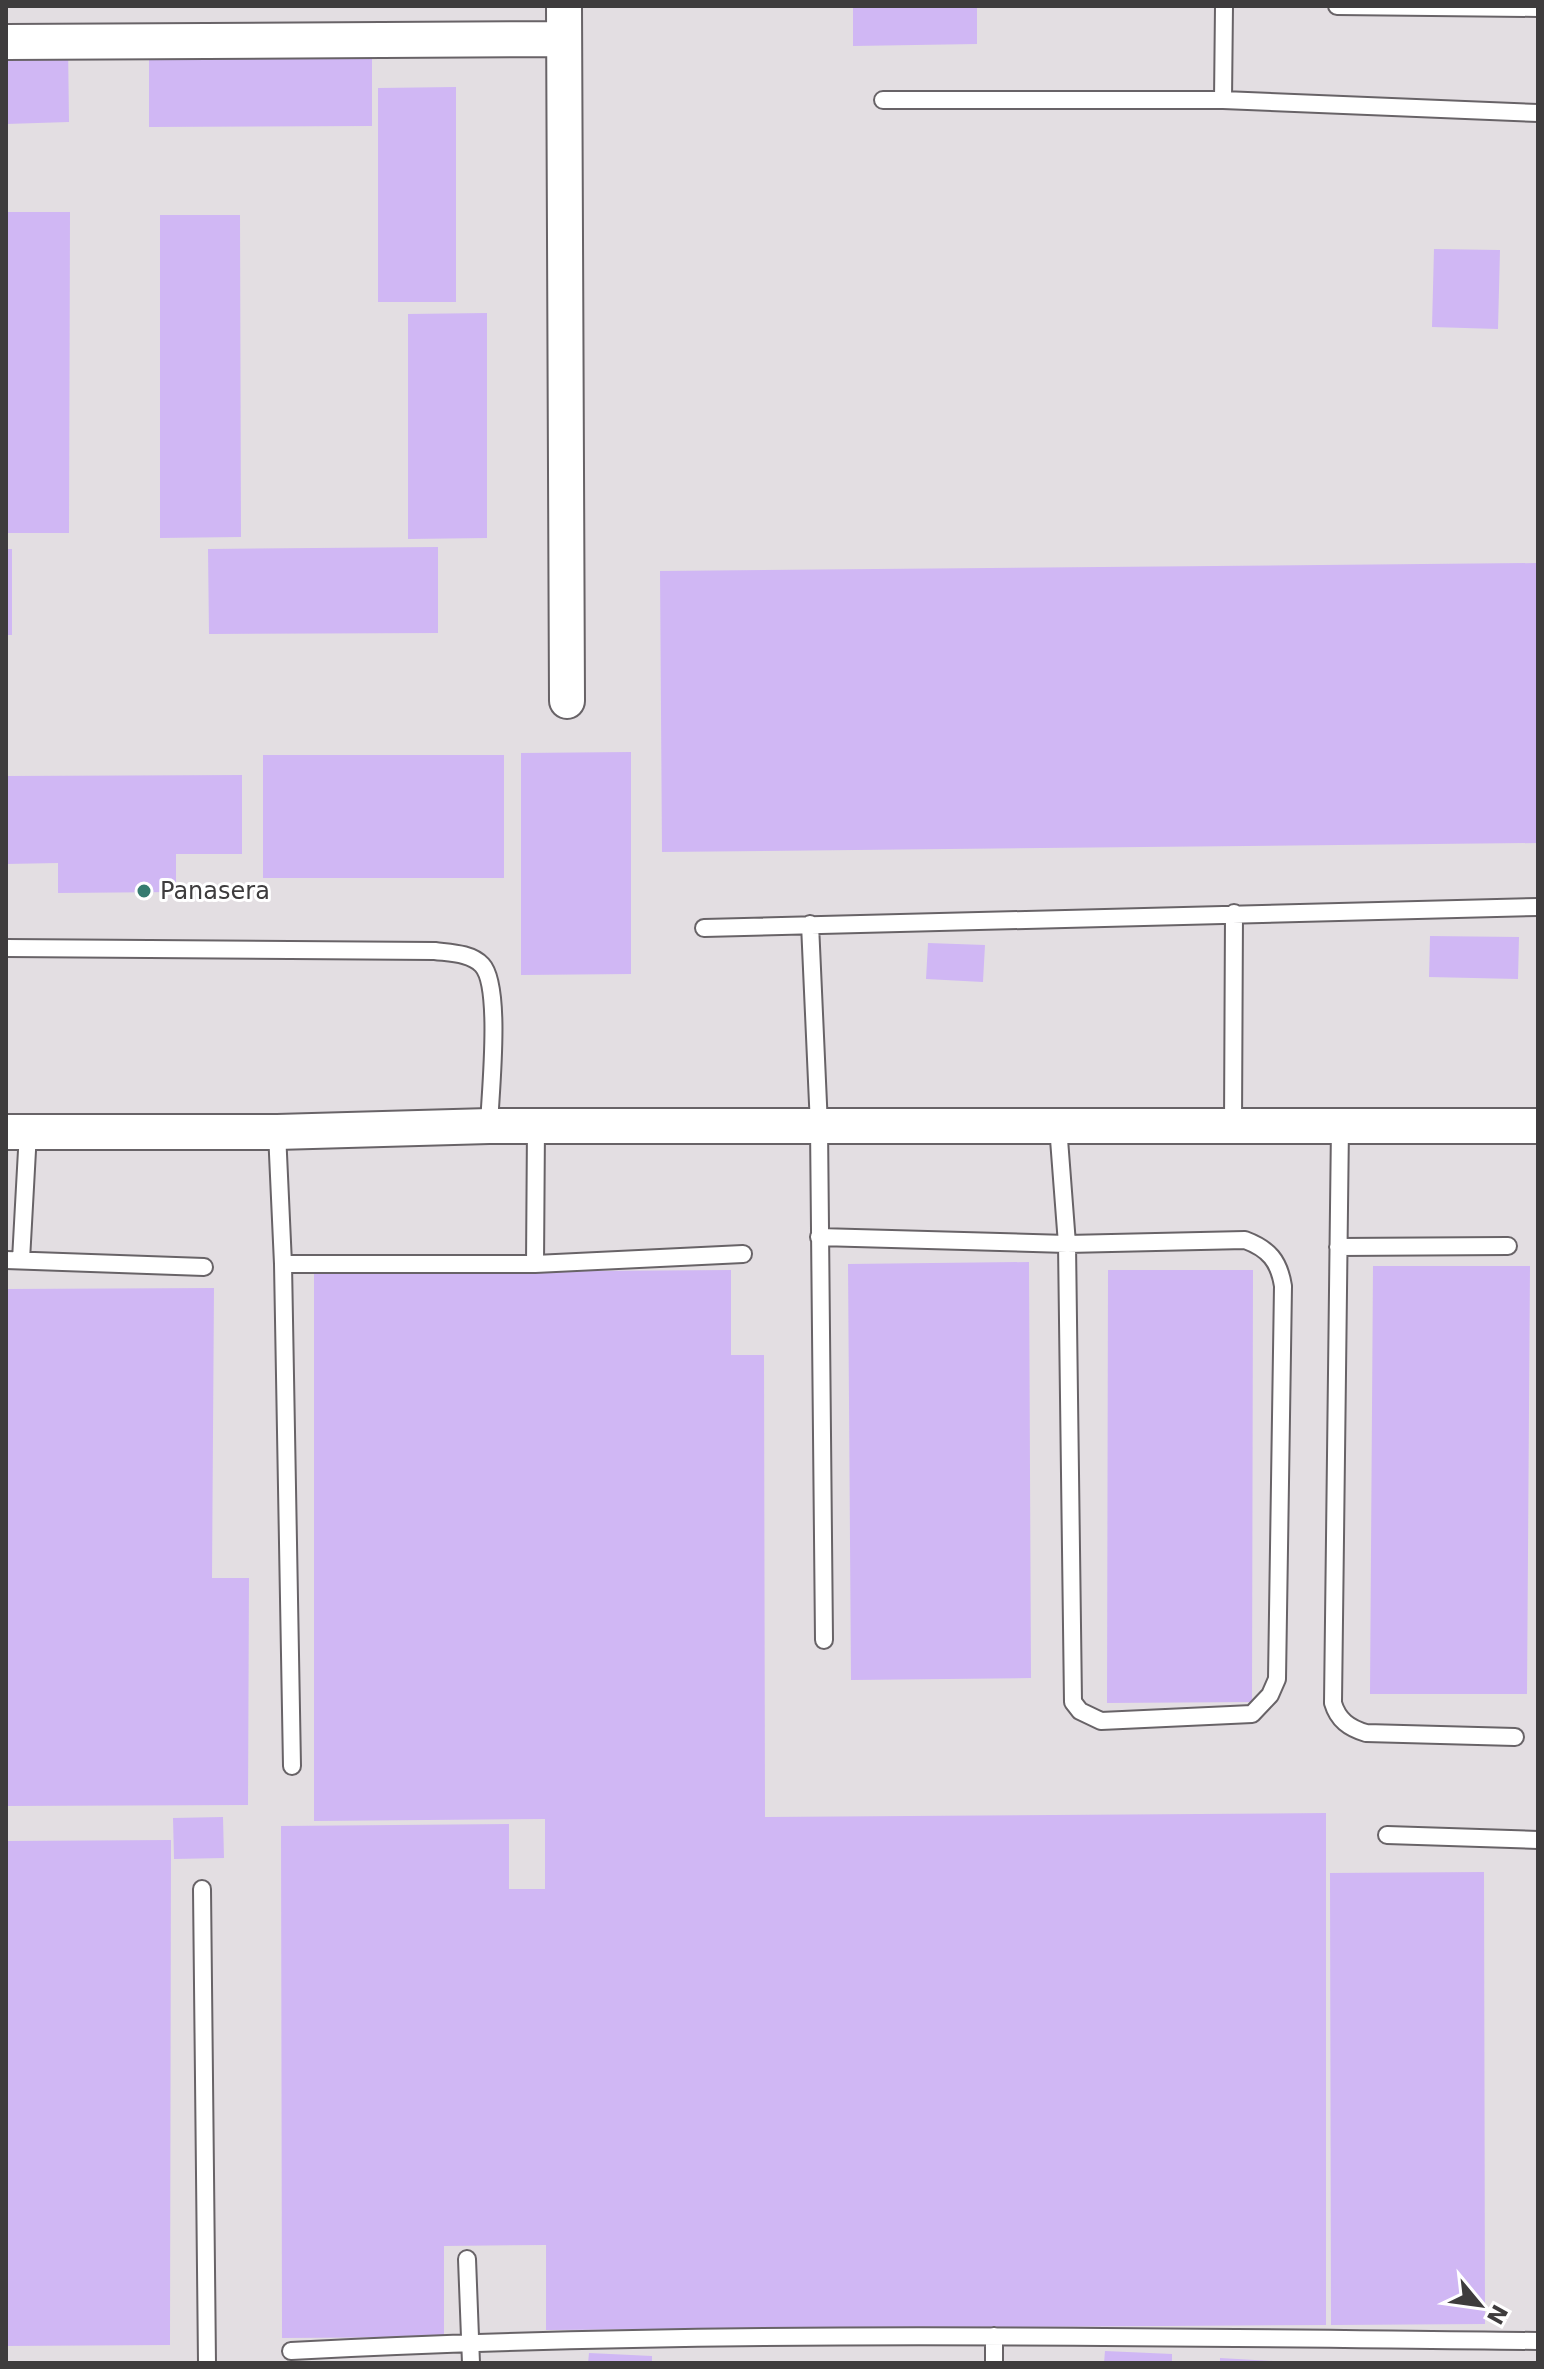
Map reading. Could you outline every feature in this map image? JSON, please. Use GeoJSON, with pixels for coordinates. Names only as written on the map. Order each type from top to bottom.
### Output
{"type":"FeatureCollection","features":[{"type":"Feature","properties":{"kind":"street"},"geometry":{"type":"LineString","coordinates":[[6,42],[564,23],[567,701]]}},
{"type":"Feature","properties":{"kind":"street"},"geometry":{"type":"LineString","coordinates":[[17,1132],[277,1132],[489,1126],[1538,1126]]}},
{"type":"Feature","properties":{"kind":"lane"},"geometry":{"type":"LineString","coordinates":[[1223,100],[1224,6]]}},
{"type":"Feature","properties":{"kind":"lane"},"geometry":{"type":"LineString","coordinates":[[1337,6],[1538,8]]}},
{"type":"Feature","properties":{"kind":"lane"},"geometry":{"type":"LineString","coordinates":[[883,100],[1223,100],[1538,113]]}},
{"type":"Feature","properties":{"kind":"lane"},"geometry":{"type":"LineString","coordinates":[[704,928],[1538,907]]}},
{"type":"Feature","properties":{"kind":"lane"},"geometry":{"type":"LineString","coordinates":[[1233,1126],[1234,913]]}},
{"type":"Feature","properties":{"kind":"lane"},"geometry":{"type":"LineString","coordinates":[[810,924],[819,1126],[824,1640]]}},
{"type":"Feature","properties":{"kind":"lane"},"geometry":{"type":"LineString","coordinates":[[6,948],[435,951],[472,957],[485,966],[494,997],[489,1126]]}},
{"type":"Feature","properties":{"kind":"lane"},"geometry":{"type":"LineString","coordinates":[[535,1264],[536,1126]]}},
{"type":"Feature","properties":{"kind":"lane"},"geometry":{"type":"LineString","coordinates":[[819,1237],[1067,1244],[1245,1240],[1262,1246],[1273,1256],[1283,1286],[1277,1679],[1270,1695],[1252,1714],[1101,1721],[1080,1711],[1073,1702],[1067,1244],[1058,1126]]}},
{"type":"Feature","properties":{"kind":"lane"},"geometry":{"type":"LineString","coordinates":[[1340,1126],[1333,1703],[1336,1714],[1353,1729],[1366,1733],[1515,1737]]}},
{"type":"Feature","properties":{"kind":"lane"},"geometry":{"type":"LineString","coordinates":[[17,1132],[13,1260],[204,1267]]}},
{"type":"Feature","properties":{"kind":"lane"},"geometry":{"type":"LineString","coordinates":[[277,1132],[283,1264],[292,1766]]}},
{"type":"Feature","properties":{"kind":"lane"},"geometry":{"type":"LineString","coordinates":[[1338,1247],[1508,1246]]}},
{"type":"Feature","properties":{"kind":"lane"},"geometry":{"type":"LineString","coordinates":[[283,1264],[535,1264],[743,1254]]}},
{"type":"Feature","properties":{"kind":"lane"},"geometry":{"type":"LineString","coordinates":[[1387,1835],[1538,1840]]}},
{"type":"Feature","properties":{"kind":"lane"},"geometry":{"type":"LineString","coordinates":[[202,1889],[207,2363]]}},
{"type":"Feature","properties":{"kind":"lane"},"geometry":{"type":"LineString","coordinates":[[467,2259],[471,2363]]}},
{"type":"Feature","properties":{"kind":"lane"},"geometry":{"type":"LineString","coordinates":[[994,2336],[994,2363]]}},
{"type":"Feature","properties":{"kind":"lane"},"geometry":{"type":"LineString","coordinates":[[291,2351],[470,2341],[994,2336],[1538,2341]]}},
{"type":"Feature","properties":{"kind":"building"},"geometry":{"type":"Polygon","coordinates":[[[853,6],[977,6],[977,44],[853,46],[853,6]]]}},
{"type":"Feature","properties":{"kind":"building"},"geometry":{"type":"Polygon","coordinates":[[[68,43],[69,122],[6,124],[6,45],[68,43]]]}},
{"type":"Feature","properties":{"kind":"building"},"geometry":{"type":"Polygon","coordinates":[[[372,46],[372,126],[149,127],[149,47],[372,46]]]}},
{"type":"Feature","properties":{"kind":"building"},"geometry":{"type":"Polygon","coordinates":[[[456,87],[456,302],[378,302],[378,88],[456,87]]]}},
{"type":"Feature","properties":{"kind":"building"},"geometry":{"type":"Polygon","coordinates":[[[6,212],[70,212],[69,533],[6,533],[6,212]]]}},
{"type":"Feature","properties":{"kind":"building"},"geometry":{"type":"Polygon","coordinates":[[[160,215],[240,215],[241,537],[160,538],[160,215]]]}},
{"type":"Feature","properties":{"kind":"building"},"geometry":{"type":"Polygon","coordinates":[[[1434,249],[1500,250],[1498,329],[1432,327],[1434,249]]]}},
{"type":"Feature","properties":{"kind":"building"},"geometry":{"type":"Polygon","coordinates":[[[487,313],[487,538],[408,539],[408,314],[487,313]]]}},
{"type":"Feature","properties":{"kind":"building"},"geometry":{"type":"Polygon","coordinates":[[[438,547],[438,633],[209,634],[208,549],[438,547]]]}},
{"type":"Feature","properties":{"kind":"building"},"geometry":{"type":"Polygon","coordinates":[[[6,549],[12,549],[12,635],[6,635],[6,549]]]}},
{"type":"Feature","properties":{"kind":"building"},"geometry":{"type":"Polygon","coordinates":[[[1538,563],[1538,843],[662,852],[660,571],[1538,563]]]}},
{"type":"Feature","properties":{"kind":"building"},"geometry":{"type":"Polygon","coordinates":[[[631,752],[631,974],[521,975],[521,753],[631,752]]]}},
{"type":"Feature","properties":{"kind":"building"},"geometry":{"type":"Polygon","coordinates":[[[263,755],[504,755],[504,878],[263,878],[263,755]]]}},
{"type":"Feature","properties":{"kind":"building"},"geometry":{"type":"Polygon","coordinates":[[[242,775],[242,854],[176,854],[176,892],[58,893],[58,863],[6,864],[6,776],[242,775]]]}},
{"type":"Feature","properties":{"kind":"building"},"geometry":{"type":"Polygon","coordinates":[[[1430,936],[1519,937],[1518,979],[1429,977],[1430,936]]]}},
{"type":"Feature","properties":{"kind":"building"},"geometry":{"type":"Polygon","coordinates":[[[928,943],[985,945],[983,982],[926,979],[928,943]]]}},
{"type":"Feature","properties":{"kind":"building"},"geometry":{"type":"Polygon","coordinates":[[[1029,1262],[1031,1678],[851,1680],[848,1264],[1029,1262]]]}},
{"type":"Feature","properties":{"kind":"building"},"geometry":{"type":"Polygon","coordinates":[[[1373,1266],[1530,1266],[1527,1694],[1370,1694],[1373,1266]]]}},
{"type":"Feature","properties":{"kind":"building"},"geometry":{"type":"Polygon","coordinates":[[[731,1270],[731,1355],[764,1355],[765,1817],[1326,1813],[1326,2325],[546,2330],[546,2245],[444,2246],[444,2337],[282,2338],[281,1826],[509,1824],[509,1889],[545,1889],[545,1819],[314,1821],[314,1273],[731,1270]]]}},
{"type":"Feature","properties":{"kind":"building"},"geometry":{"type":"Polygon","coordinates":[[[1108,1270],[1253,1270],[1252,1702],[1107,1703],[1108,1270]]]}},
{"type":"Feature","properties":{"kind":"building"},"geometry":{"type":"Polygon","coordinates":[[[214,1288],[212,1578],[249,1578],[248,1805],[6,1806],[6,1289],[214,1288]]]}},
{"type":"Feature","properties":{"kind":"building"},"geometry":{"type":"Polygon","coordinates":[[[223,1817],[224,1858],[174,1859],[173,1818],[223,1817]]]}},
{"type":"Feature","properties":{"kind":"building"},"geometry":{"type":"Polygon","coordinates":[[[171,1840],[170,2345],[6,2346],[6,1841],[171,1840]]]}},
{"type":"Feature","properties":{"kind":"building"},"geometry":{"type":"Polygon","coordinates":[[[1484,1872],[1485,2324],[1331,2325],[1330,1873],[1484,1872]]]}},
{"type":"Feature","properties":{"kind":"building"},"geometry":{"type":"Polygon","coordinates":[[[1105,2351],[1172,2354],[1172,2363],[1104,2363],[1105,2351]]]}},
{"type":"Feature","properties":{"kind":"building"},"geometry":{"type":"Polygon","coordinates":[[[589,2353],[652,2356],[652,2363],[588,2363],[589,2353]]]}},
{"type":"Feature","properties":{"kind":"building"},"geometry":{"type":"Polygon","coordinates":[[[1220,2358],[1273,2361],[1273,2363],[1220,2363],[1220,2358]]]}},
{"type":"Feature","properties":{"kind":"place","name":"Panasera"},"geometry":{"type":"Point","coordinates":[144,891]}}]}
